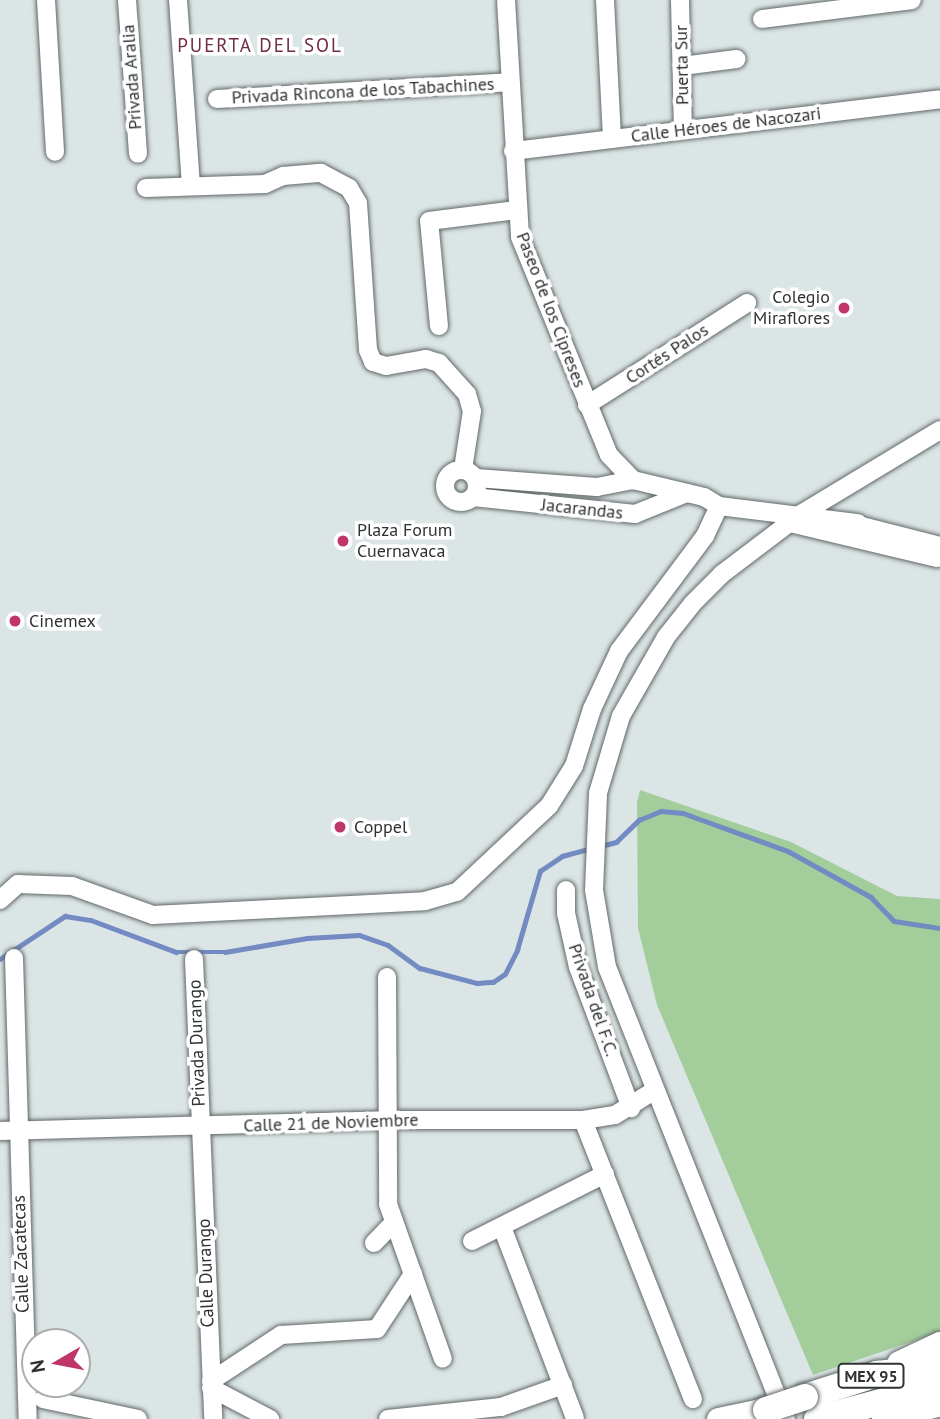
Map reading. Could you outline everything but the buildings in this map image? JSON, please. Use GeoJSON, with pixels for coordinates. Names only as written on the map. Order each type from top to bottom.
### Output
{"type":"FeatureCollection","features":[{"type":"Feature","properties":{"kind":"highway"},"geometry":{"type":"LineString","coordinates":[[877,1374],[940,1345]]}},
{"type":"Feature","properties":{"kind":"highway","name":"MEX 95"},"geometry":{"type":"LineString","coordinates":[[811,1408],[877,1374],[940,1367]]}},
{"type":"Feature","properties":{"kind":"highway","name":"MEX 95"},"geometry":{"type":"LineString","coordinates":[[741,1419],[940,1386]]}},
{"type":"Feature","properties":{"kind":"main road"},"geometry":{"type":"LineString","coordinates":[[845,524],[940,548]]}},
{"type":"Feature","properties":{"kind":"main road","name":"MEX 95"},"geometry":{"type":"LineString","coordinates":[[883,1419],[940,1404]]}},
{"type":"Feature","properties":{"kind":"main road","name":"MEX 95"},"geometry":{"type":"LineString","coordinates":[[718,1419],[776,1414]]}},
{"type":"Feature","properties":{"kind":"street"},"geometry":{"type":"LineString","coordinates":[[46,0],[55,152]]}},
{"type":"Feature","properties":{"kind":"street","name":"Privada Aralia"},"geometry":{"type":"LineString","coordinates":[[127,0],[138,154]]}},
{"type":"Feature","properties":{"kind":"street"},"geometry":{"type":"LineString","coordinates":[[178,0],[191,186]]}},
{"type":"Feature","properties":{"kind":"street","name":"Paseo de los Cipreses"},"geometry":{"type":"LineString","coordinates":[[506,0],[516,209],[520,237],[587,405],[610,455],[633,480]]}},
{"type":"Feature","properties":{"kind":"street"},"geometry":{"type":"LineString","coordinates":[[605,0],[612,139]]}},
{"type":"Feature","properties":{"kind":"street","name":"Puerta Sur"},"geometry":{"type":"LineString","coordinates":[[680,0],[683,130]]}},
{"type":"Feature","properties":{"kind":"street"},"geometry":{"type":"LineString","coordinates":[[762,19],[912,0]]}},
{"type":"Feature","properties":{"kind":"street"},"geometry":{"type":"LineString","coordinates":[[682,66],[737,59]]}},
{"type":"Feature","properties":{"kind":"street","name":"Privada Rincona de los Tabachines"},"geometry":{"type":"LineString","coordinates":[[217,99],[509,82]]}},
{"type":"Feature","properties":{"kind":"street","name":"Calle Héroes de Nacozari"},"geometry":{"type":"LineString","coordinates":[[513,151],[940,99]]}},
{"type":"Feature","properties":{"kind":"street"},"geometry":{"type":"LineString","coordinates":[[146,188],[264,184],[283,176],[321,173],[349,188],[358,203],[368,350],[373,362],[386,366],[426,359],[439,363],[467,394],[472,411],[469,474],[473,497]]}},
{"type":"Feature","properties":{"kind":"street"},"geometry":{"type":"LineString","coordinates":[[439,326],[429,221],[516,209]]}},
{"type":"Feature","properties":{"kind":"street","name":"Cortés Palos"},"geometry":{"type":"LineString","coordinates":[[587,405],[747,303]]}},
{"type":"Feature","properties":{"kind":"street"},"geometry":{"type":"LineString","coordinates":[[776,1414],[598,930],[594,826],[607,752],[621,716],[666,636],[722,574],[791,516],[940,430]]}},
{"type":"Feature","properties":{"kind":"street","name":"Jacarandas"},"geometry":{"type":"LineString","coordinates":[[633,480],[597,487],[450,473],[445,490],[457,502],[473,497],[635,514],[687,493]]}},
{"type":"Feature","properties":{"kind":"street"},"geometry":{"type":"LineString","coordinates":[[633,480],[687,493],[719,506],[845,524],[883,526],[940,540]]}},
{"type":"Feature","properties":{"kind":"street"},"geometry":{"type":"LineString","coordinates":[[0,900],[18,884],[72,886],[108,903],[166,915],[425,901],[457,892],[548,806],[574,766],[592,709],[619,651],[705,536],[719,506]]}},
{"type":"Feature","properties":{"kind":"street"},"geometry":{"type":"LineString","coordinates":[[791,516],[940,559]]}},
{"type":"Feature","properties":{"kind":"street","name":"Privada del F.C."},"geometry":{"type":"LineString","coordinates":[[566,890],[578,967],[631,1108]]}},
{"type":"Feature","properties":{"kind":"street","name":"Calle Zacatecas"},"geometry":{"type":"LineString","coordinates":[[14,958],[9,1131],[28,1419]]}},
{"type":"Feature","properties":{"kind":"street","name":"Privada Durango"},"geometry":{"type":"LineString","coordinates":[[194,959],[200,1127]]}},
{"type":"Feature","properties":{"kind":"street"},"geometry":{"type":"LineString","coordinates":[[387,977],[388,1204],[443,1359]]}},
{"type":"Feature","properties":{"kind":"street","name":"Calle 21 de Noviembre"},"geometry":{"type":"LineString","coordinates":[[9,1131],[386,1120],[583,1120],[631,1108],[655,1090]]}},
{"type":"Feature","properties":{"kind":"street"},"geometry":{"type":"LineString","coordinates":[[583,1120],[693,1399]]}},
{"type":"Feature","properties":{"kind":"street","name":"Calle Durango"},"geometry":{"type":"LineString","coordinates":[[200,1127],[213,1419]]}},
{"type":"Feature","properties":{"kind":"street"},"geometry":{"type":"LineString","coordinates":[[472,1241],[605,1174]]}},
{"type":"Feature","properties":{"kind":"street"},"geometry":{"type":"LineString","coordinates":[[374,1243],[394,1222]]}},
{"type":"Feature","properties":{"kind":"street"},"geometry":{"type":"LineString","coordinates":[[502,1227],[575,1418]]}},
{"type":"Feature","properties":{"kind":"street"},"geometry":{"type":"LineString","coordinates":[[270,1419],[211,1384],[281,1335],[377,1329],[413,1274]]}},
{"type":"Feature","properties":{"kind":"street"},"geometry":{"type":"LineString","coordinates":[[388,1419],[502,1407],[563,1385]]}},
{"type":"Feature","properties":{"kind":"street"},"geometry":{"type":"LineString","coordinates":[[43,1399],[138,1419]]}},
{"type":"Feature","properties":{"kind":"green space"},"geometry":{"type":"Polygon","coordinates":[[[640,790],[791,842],[897,896],[940,899],[940,1332],[813,1375],[657,1005],[638,928],[637,802],[640,790]]]}},
{"type":"Feature","properties":{"kind":"waterway"},"geometry":{"type":"LineString","coordinates":[[601,846],[616,842],[639,820],[661,811],[683,813],[788,851],[871,897],[894,921],[940,928]]}},
{"type":"Feature","properties":{"kind":"waterway"},"geometry":{"type":"LineString","coordinates":[[0,959],[65,916],[91,920],[176,952],[225,952],[307,938],[359,935],[388,945],[420,968],[477,983],[493,982],[505,974],[517,950],[540,871],[562,856],[592,848]]}},
{"type":"Feature","properties":{"kind":"place","name":"Colegio Miraflores"},"geometry":{"type":"Point","coordinates":[844,308]}},
{"type":"Feature","properties":{"kind":"place","name":"Plaza Forum Cuernavaca"},"geometry":{"type":"Point","coordinates":[343,541]}},
{"type":"Feature","properties":{"kind":"place","name":"Cinemex"},"geometry":{"type":"Point","coordinates":[15,621]}},
{"type":"Feature","properties":{"kind":"place","name":"Coppel"},"geometry":{"type":"Point","coordinates":[340,827]}},
{"type":"Feature","properties":{"kind":"district","name":"PUERTA DEL SOL"},"geometry":{"type":"Point","coordinates":[260,46]}}]}
